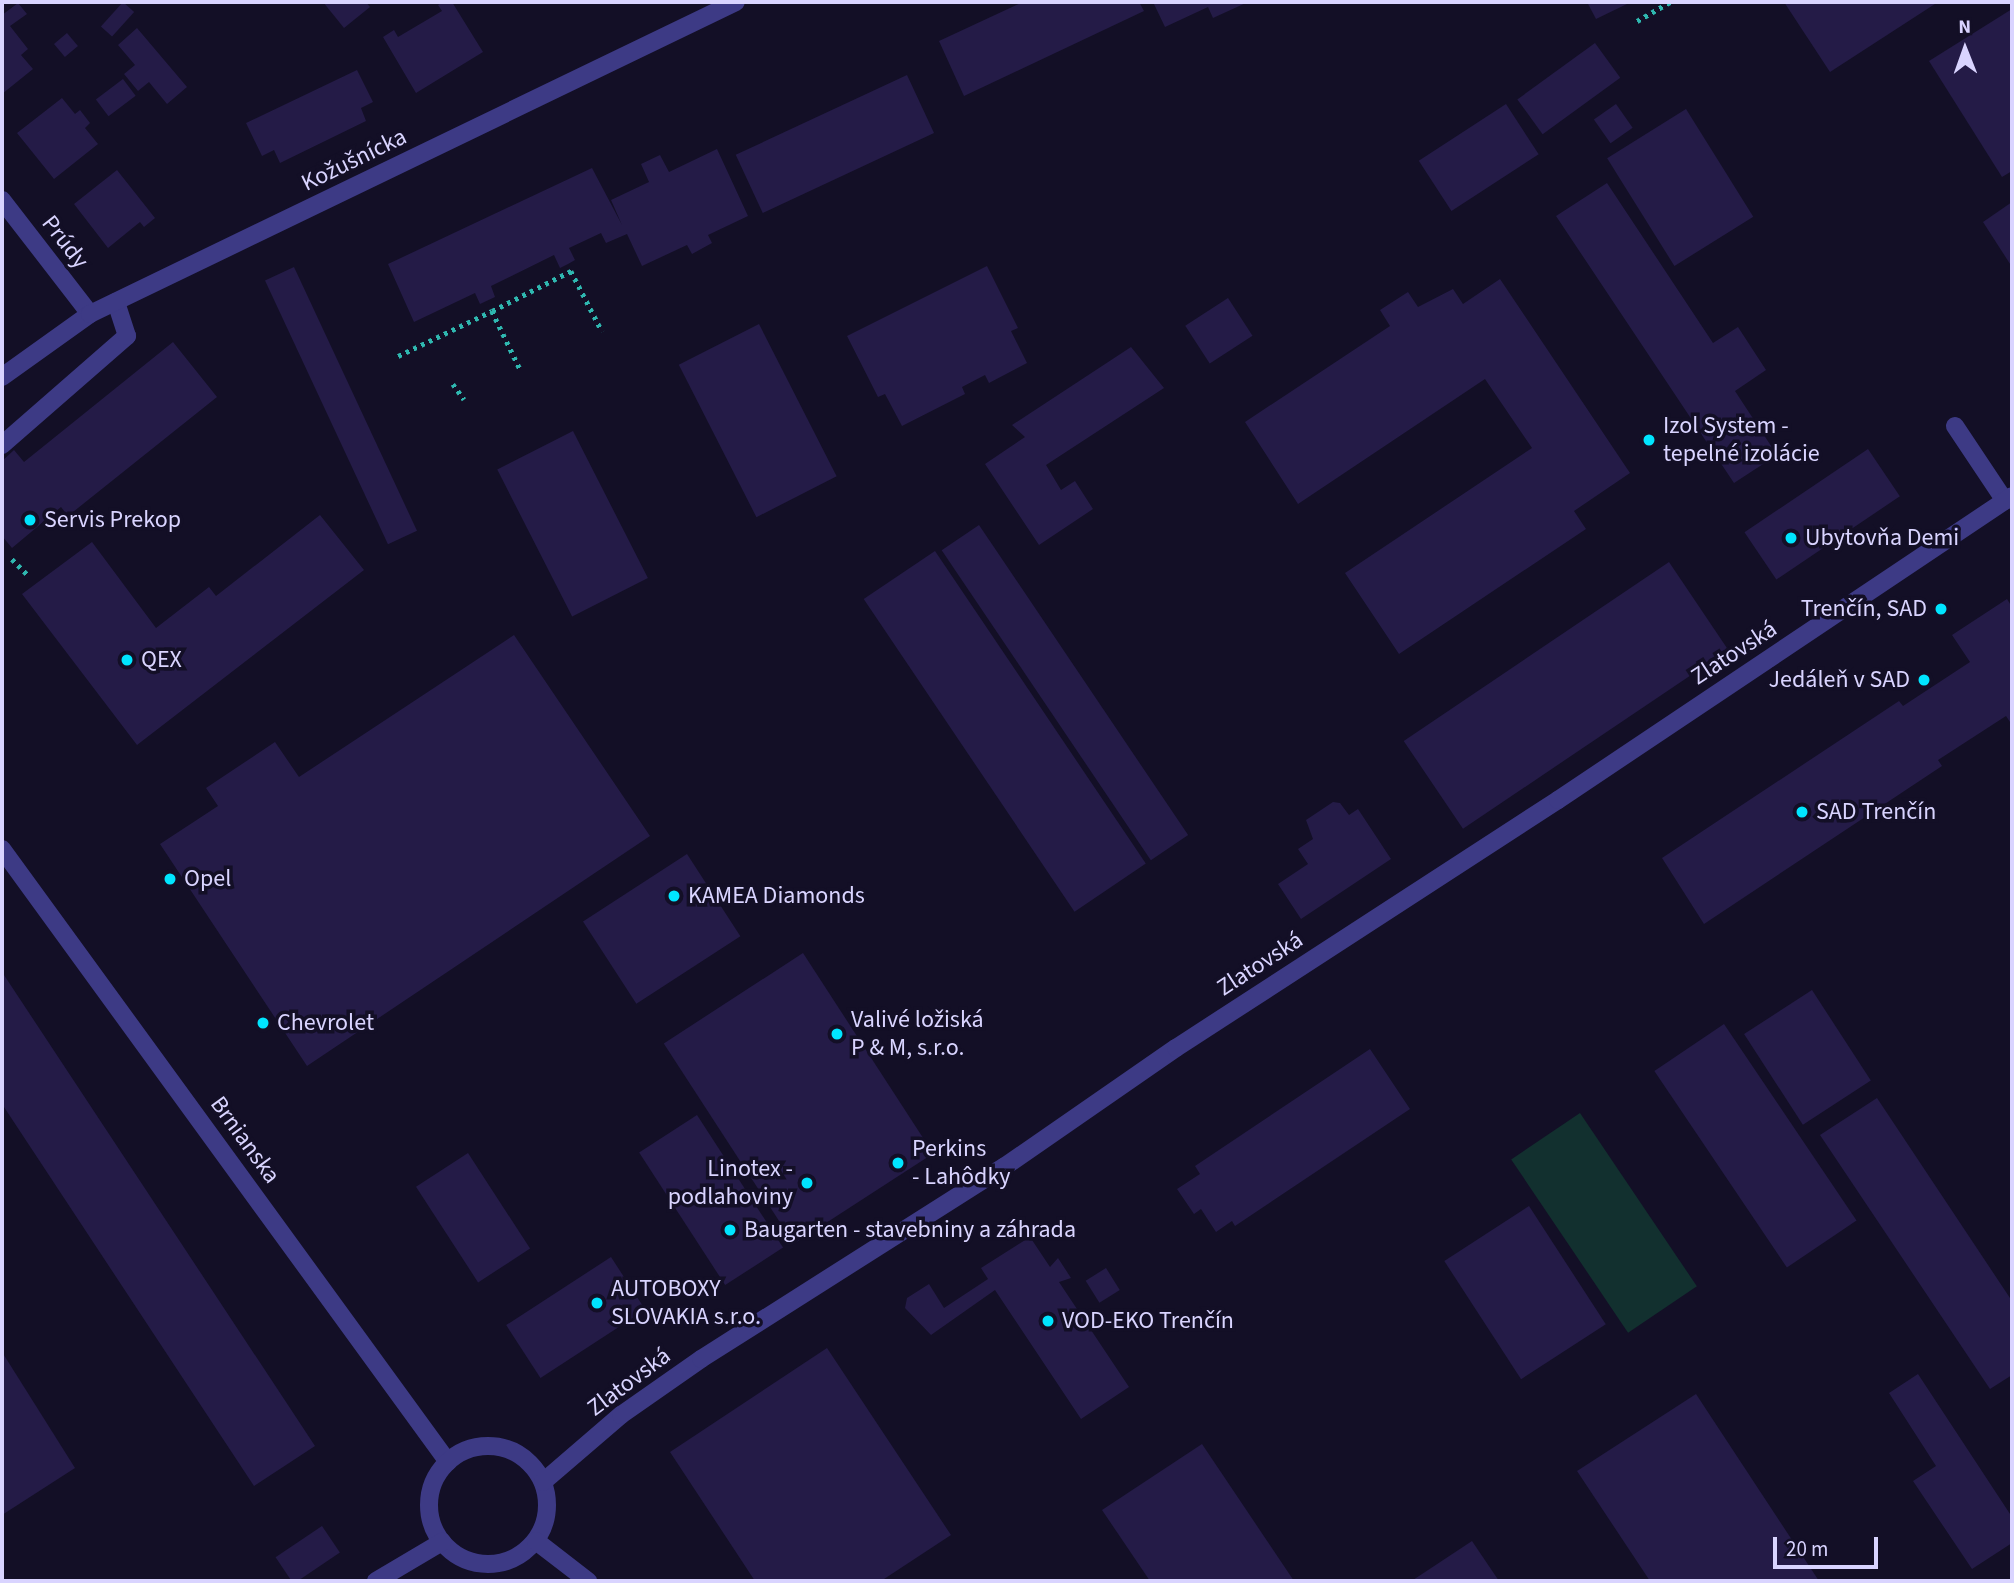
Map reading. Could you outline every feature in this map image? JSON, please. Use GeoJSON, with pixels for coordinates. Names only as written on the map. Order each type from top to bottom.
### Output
{"type":"FeatureCollection","features":[{"type":"Feature","properties":{"kind":"street","name":"Kožušnícka"},"geometry":{"type":"LineString","coordinates":[[2,377],[90,314],[736,2]]}},
{"type":"Feature","properties":{"kind":"street","name":"Prúdy"},"geometry":{"type":"LineString","coordinates":[[2,200],[90,314]]}},
{"type":"Feature","properties":{"kind":"street"},"geometry":{"type":"LineString","coordinates":[[2,445],[127,335],[116,302]]}},
{"type":"Feature","properties":{"kind":"street"},"geometry":{"type":"LineString","coordinates":[[1955,426],[2009,499]]}},
{"type":"Feature","properties":{"kind":"street","name":"Zlatovská"},"geometry":{"type":"LineString","coordinates":[[543,1482],[621,1415],[701,1359],[1004,1167],[1176,1048],[1558,800],[2009,499]]}},
{"type":"Feature","properties":{"kind":"street","name":"Brnianska"},"geometry":{"type":"LineString","coordinates":[[2,849],[448,1461]]}},
{"type":"Feature","properties":{"kind":"street"},"geometry":{"type":"LineString","coordinates":[[489,1446],[521,1457],[543,1482],[548,1502],[545,1523],[536,1541],[515,1558],[489,1564],[463,1559],[442,1542],[432,1522],[429,1501],[435,1479],[448,1461],[467,1450],[489,1446]]}},
{"type":"Feature","properties":{"kind":"street"},"geometry":{"type":"LineString","coordinates":[[536,1541],[588,1581]]}},
{"type":"Feature","properties":{"kind":"street"},"geometry":{"type":"LineString","coordinates":[[376,1581],[442,1542]]}},
{"type":"Feature","properties":{"kind":"path"},"geometry":{"type":"LineString","coordinates":[[1637,21],[1670,2]]}},
{"type":"Feature","properties":{"kind":"path"},"geometry":{"type":"LineString","coordinates":[[398,356],[572,271],[602,331]]}},
{"type":"Feature","properties":{"kind":"path"},"geometry":{"type":"LineString","coordinates":[[492,311],[521,371]]}},
{"type":"Feature","properties":{"kind":"path"},"geometry":{"type":"LineString","coordinates":[[453,384],[464,400]]}},
{"type":"Feature","properties":{"kind":"path"},"geometry":{"type":"LineString","coordinates":[[12,559],[29,576]]}},
{"type":"Feature","properties":{"kind":"green space"},"geometry":{"type":"Polygon","coordinates":[[[1580,1113],[1697,1286],[1628,1333],[1511,1159],[1580,1113]]]}},
{"type":"Feature","properties":{"kind":"building"},"geometry":{"type":"Polygon","coordinates":[[[123,2],[134,12],[112,37],[101,27],[123,2]]]}},
{"type":"Feature","properties":{"kind":"building"},"geometry":{"type":"Polygon","coordinates":[[[323,2],[366,2],[370,7],[344,28],[323,2]]]}},
{"type":"Feature","properties":{"kind":"building"},"geometry":{"type":"Polygon","coordinates":[[[452,2],[483,52],[416,93],[383,37],[394,30],[398,37],[442,11],[438,5],[452,2]]]}},
{"type":"Feature","properties":{"kind":"building"},"geometry":{"type":"Polygon","coordinates":[[[1023,2],[1139,2],[1144,11],[964,96],[939,41],[1023,2]]]}},
{"type":"Feature","properties":{"kind":"building"},"geometry":{"type":"Polygon","coordinates":[[[1153,2],[1248,2],[1213,18],[1208,7],[1165,27],[1153,2]]]}},
{"type":"Feature","properties":{"kind":"building"},"geometry":{"type":"Polygon","coordinates":[[[1587,2],[1626,2],[1627,4],[1596,19],[1587,2]]]}},
{"type":"Feature","properties":{"kind":"building"},"geometry":{"type":"Polygon","coordinates":[[[1784,2],[1938,2],[1830,72],[1784,2]]]}},
{"type":"Feature","properties":{"kind":"building"},"geometry":{"type":"Polygon","coordinates":[[[18,3],[27,14],[10,26],[28,49],[21,55],[33,69],[2,94],[2,15],[18,3]]]}},
{"type":"Feature","properties":{"kind":"building"},"geometry":{"type":"Polygon","coordinates":[[[2012,9],[2012,171],[2002,177],[1929,61],[2012,9]]]}},
{"type":"Feature","properties":{"kind":"building"},"geometry":{"type":"Polygon","coordinates":[[[137,28],[187,87],[167,104],[149,82],[138,91],[124,74],[135,65],[118,45],[137,28]]]}},
{"type":"Feature","properties":{"kind":"building"},"geometry":{"type":"Polygon","coordinates":[[[67,33],[78,46],[65,57],[54,44],[67,33]]]}},
{"type":"Feature","properties":{"kind":"building"},"geometry":{"type":"Polygon","coordinates":[[[1595,43],[1620,78],[1543,134],[1517,99],[1595,43]]]}},
{"type":"Feature","properties":{"kind":"building"},"geometry":{"type":"Polygon","coordinates":[[[357,70],[373,102],[361,108],[366,121],[280,163],[274,150],[262,156],[246,123],[357,70]]]}},
{"type":"Feature","properties":{"kind":"building"},"geometry":{"type":"Polygon","coordinates":[[[907,75],[934,133],[763,213],[736,155],[907,75]]]}},
{"type":"Feature","properties":{"kind":"building"},"geometry":{"type":"Polygon","coordinates":[[[123,79],[136,96],[108,116],[96,99],[123,79]]]}},
{"type":"Feature","properties":{"kind":"building"},"geometry":{"type":"Polygon","coordinates":[[[62,98],[75,114],[80,110],[90,123],[85,128],[98,144],[54,179],[17,133],[62,98]]]}},
{"type":"Feature","properties":{"kind":"building"},"geometry":{"type":"Polygon","coordinates":[[[1506,104],[1539,154],[1451,211],[1419,161],[1506,104]]]}},
{"type":"Feature","properties":{"kind":"building"},"geometry":{"type":"Polygon","coordinates":[[[1616,104],[1633,128],[1611,143],[1594,119],[1616,104]]]}},
{"type":"Feature","properties":{"kind":"building"},"geometry":{"type":"Polygon","coordinates":[[[1686,109],[1753,217],[1674,266],[1607,158],[1686,109]]]}},
{"type":"Feature","properties":{"kind":"building"},"geometry":{"type":"Polygon","coordinates":[[[717,149],[748,216],[708,235],[712,243],[692,254],[687,245],[642,266],[627,234],[606,243],[601,233],[569,248],[575,260],[560,268],[554,255],[491,286],[495,297],[480,304],[475,293],[414,322],[388,264],[592,168],[622,225],[611,200],[649,182],[641,164],[660,155],[669,172],[717,149]]]}},
{"type":"Feature","properties":{"kind":"building"},"geometry":{"type":"Polygon","coordinates":[[[117,170],[155,218],[144,227],[140,222],[108,248],[74,204],[117,170]]]}},
{"type":"Feature","properties":{"kind":"building"},"geometry":{"type":"Polygon","coordinates":[[[1607,183],[1713,343],[1738,327],[1766,370],[1735,391],[1777,455],[1734,483],[1556,216],[1607,183]]]}},
{"type":"Feature","properties":{"kind":"building"},"geometry":{"type":"Polygon","coordinates":[[[2012,202],[2012,267],[1983,222],[2012,202]]]}},
{"type":"Feature","properties":{"kind":"building"},"geometry":{"type":"Polygon","coordinates":[[[987,266],[1018,328],[1011,331],[1027,363],[989,383],[985,375],[962,387],[965,394],[902,426],[885,394],[878,397],[847,336],[987,266]]]}},
{"type":"Feature","properties":{"kind":"building"},"geometry":{"type":"Polygon","coordinates":[[[294,267],[417,531],[388,544],[265,281],[294,267]]]}},
{"type":"Feature","properties":{"kind":"building"},"geometry":{"type":"Polygon","coordinates":[[[1500,279],[1630,473],[1574,511],[1586,529],[1399,654],[1345,573],[1532,448],[1485,379],[1298,504],[1245,422],[1390,326],[1380,310],[1408,292],[1418,307],[1453,289],[1463,304],[1500,279]]]}},
{"type":"Feature","properties":{"kind":"building"},"geometry":{"type":"Polygon","coordinates":[[[1228,298],[1253,336],[1210,364],[1185,326],[1228,298]]]}},
{"type":"Feature","properties":{"kind":"building"},"geometry":{"type":"Polygon","coordinates":[[[759,324],[837,476],[756,517],[679,365],[759,324]]]}},
{"type":"Feature","properties":{"kind":"building"},"geometry":{"type":"Polygon","coordinates":[[[173,342],[217,397],[68,516],[61,507],[12,548],[2,536],[2,461],[14,450],[24,462],[173,342]]]}},
{"type":"Feature","properties":{"kind":"building"},"geometry":{"type":"Polygon","coordinates":[[[1131,347],[1164,388],[1046,465],[1061,490],[1075,481],[1093,509],[1039,545],[985,464],[1025,437],[1012,425],[1131,347]]]}},
{"type":"Feature","properties":{"kind":"building"},"geometry":{"type":"Polygon","coordinates":[[[573,431],[648,578],[572,617],[497,470],[573,431]]]}},
{"type":"Feature","properties":{"kind":"building"},"geometry":{"type":"Polygon","coordinates":[[[1868,449],[1900,496],[1776,580],[1744,532],[1868,449]]]}},
{"type":"Feature","properties":{"kind":"building"},"geometry":{"type":"Polygon","coordinates":[[[320,515],[364,570],[137,745],[22,594],[92,542],[156,628],[209,587],[216,596],[320,515]]]}},
{"type":"Feature","properties":{"kind":"building"},"geometry":{"type":"Polygon","coordinates":[[[979,525],[1188,835],[1151,860],[942,550],[979,525]]]}},
{"type":"Feature","properties":{"kind":"building"},"geometry":{"type":"Polygon","coordinates":[[[935,551],[1146,864],[1075,912],[864,599],[935,551]]]}},
{"type":"Feature","properties":{"kind":"building"},"geometry":{"type":"Polygon","coordinates":[[[1669,562],[1728,650],[1463,829],[1404,741],[1669,562]]]}},
{"type":"Feature","properties":{"kind":"building","name":"SAD Trenčín"},"geometry":{"type":"Polygon","coordinates":[[[2007,599],[2012,607],[2012,725],[2006,716],[1938,760],[1942,766],[1704,924],[1662,858],[1899,701],[1903,706],[1970,662],[1952,635],[2007,599]]]}},
{"type":"Feature","properties":{"kind":"building"},"geometry":{"type":"Polygon","coordinates":[[[514,635],[650,836],[307,1066],[160,844],[218,806],[206,788],[275,742],[299,777],[514,635]]]}},
{"type":"Feature","properties":{"kind":"building"},"geometry":{"type":"Polygon","coordinates":[[[1333,802],[1340,803],[1349,815],[1358,809],[1391,859],[1301,919],[1278,884],[1308,864],[1298,849],[1313,839],[1306,820],[1333,802]]]}},
{"type":"Feature","properties":{"kind":"building"},"geometry":{"type":"Polygon","coordinates":[[[687,854],[740,936],[636,1004],[583,922],[687,854]]]}},
{"type":"Feature","properties":{"kind":"building"},"geometry":{"type":"Polygon","coordinates":[[[803,953],[933,1153],[794,1244],[664,1043],[803,953]]]}},
{"type":"Feature","properties":{"kind":"building"},"geometry":{"type":"Polygon","coordinates":[[[2,972],[315,1446],[254,1486],[2,1104],[2,972]]]}},
{"type":"Feature","properties":{"kind":"building"},"geometry":{"type":"Polygon","coordinates":[[[1812,990],[1871,1081],[1803,1125],[1744,1034],[1812,990]]]}},
{"type":"Feature","properties":{"kind":"building"},"geometry":{"type":"Polygon","coordinates":[[[1724,1024],[1857,1220],[1787,1267],[1654,1071],[1724,1024]]]}},
{"type":"Feature","properties":{"kind":"building"},"geometry":{"type":"Polygon","coordinates":[[[1370,1049],[1410,1109],[1235,1226],[1232,1221],[1216,1232],[1201,1209],[1194,1214],[1177,1189],[1200,1174],[1195,1166],[1370,1049]]]}},
{"type":"Feature","properties":{"kind":"building"},"geometry":{"type":"Polygon","coordinates":[[[1877,1098],[2012,1301],[2012,1375],[1990,1389],[1820,1135],[1877,1098]]]}},
{"type":"Feature","properties":{"kind":"building"},"geometry":{"type":"Polygon","coordinates":[[[697,1115],[783,1248],[725,1285],[639,1153],[697,1115]]]}},
{"type":"Feature","properties":{"kind":"building"},"geometry":{"type":"Polygon","coordinates":[[[468,1153],[530,1249],[478,1282],[416,1187],[468,1153]]]}},
{"type":"Feature","properties":{"kind":"building"},"geometry":{"type":"Polygon","coordinates":[[[1529,1206],[1606,1324],[1521,1379],[1444,1261],[1529,1206]]]}},
{"type":"Feature","properties":{"kind":"building"},"geometry":{"type":"Polygon","coordinates":[[[1030,1237],[1050,1267],[1058,1258],[1071,1278],[1059,1282],[1129,1387],[1081,1419],[995,1290],[931,1335],[905,1308],[907,1298],[929,1284],[944,1308],[988,1279],[981,1268],[1030,1237]]]}},
{"type":"Feature","properties":{"kind":"building"},"geometry":{"type":"Polygon","coordinates":[[[611,1257],[645,1310],[540,1378],[506,1325],[611,1257]]]}},
{"type":"Feature","properties":{"kind":"building"},"geometry":{"type":"Polygon","coordinates":[[[1106,1268],[1120,1290],[1099,1303],[1086,1281],[1106,1268]]]}},
{"type":"Feature","properties":{"kind":"building"},"geometry":{"type":"Polygon","coordinates":[[[827,1348],[951,1535],[881,1581],[755,1581],[670,1452],[827,1348]]]}},
{"type":"Feature","properties":{"kind":"building"},"geometry":{"type":"Polygon","coordinates":[[[2,1352],[75,1468],[2,1515],[2,1352]]]}},
{"type":"Feature","properties":{"kind":"building"},"geometry":{"type":"Polygon","coordinates":[[[1918,1374],[2012,1517],[2012,1543],[1972,1569],[1913,1481],[1936,1466],[1889,1393],[1918,1374]]]}},
{"type":"Feature","properties":{"kind":"building"},"geometry":{"type":"Polygon","coordinates":[[[1696,1394],[1819,1581],[1650,1581],[1577,1471],[1696,1394]]]}},
{"type":"Feature","properties":{"kind":"building"},"geometry":{"type":"Polygon","coordinates":[[[1202,1444],[1294,1581],[1150,1581],[1102,1510],[1202,1444]]]}},
{"type":"Feature","properties":{"kind":"building"},"geometry":{"type":"Polygon","coordinates":[[[322,1526],[340,1553],[298,1581],[292,1581],[276,1557],[322,1526]]]}},
{"type":"Feature","properties":{"kind":"building"},"geometry":{"type":"Polygon","coordinates":[[[1472,1541],[1499,1581],[1413,1580],[1472,1541]]]}},
{"type":"Feature","properties":{"kind":"place","name":"Izol System - tepelné izolácie"},"geometry":{"type":"Point","coordinates":[1649,440]}},
{"type":"Feature","properties":{"kind":"place","name":"Servis Prekop"},"geometry":{"type":"Point","coordinates":[30,520]}},
{"type":"Feature","properties":{"kind":"place","name":"Ubytovňa Demi"},"geometry":{"type":"Point","coordinates":[1791,538]}},
{"type":"Feature","properties":{"kind":"place","name":"Trenčín, SAD"},"geometry":{"type":"Point","coordinates":[1941,609]}},
{"type":"Feature","properties":{"kind":"place","name":"QEX"},"geometry":{"type":"Point","coordinates":[127,660]}},
{"type":"Feature","properties":{"kind":"place","name":"Jedáleň v SAD"},"geometry":{"type":"Point","coordinates":[1924,680]}},
{"type":"Feature","properties":{"kind":"place","name":"SAD Trenčín"},"geometry":{"type":"Point","coordinates":[1802,812]}},
{"type":"Feature","properties":{"kind":"place","name":"Opel"},"geometry":{"type":"Point","coordinates":[170,879]}},
{"type":"Feature","properties":{"kind":"place","name":"KAMEA Diamonds"},"geometry":{"type":"Point","coordinates":[674,896]}},
{"type":"Feature","properties":{"kind":"place","name":"Chevrolet"},"geometry":{"type":"Point","coordinates":[263,1023]}},
{"type":"Feature","properties":{"kind":"place","name":"Valivé ložiská P & M, s.r.o."},"geometry":{"type":"Point","coordinates":[837,1034]}},
{"type":"Feature","properties":{"kind":"place","name":"Perkins - Lahôdky"},"geometry":{"type":"Point","coordinates":[898,1163]}},
{"type":"Feature","properties":{"kind":"place","name":"Linotex - podlahoviny"},"geometry":{"type":"Point","coordinates":[807,1183]}},
{"type":"Feature","properties":{"kind":"place","name":"Baugarten - stavebniny a záhrada"},"geometry":{"type":"Point","coordinates":[730,1230]}},
{"type":"Feature","properties":{"kind":"place","name":"AUTOBOXY SLOVAKIA s.r.o."},"geometry":{"type":"Point","coordinates":[597,1303]}},
{"type":"Feature","properties":{"kind":"place","name":"VOD-EKO Trenčín"},"geometry":{"type":"Point","coordinates":[1048,1321]}}]}
